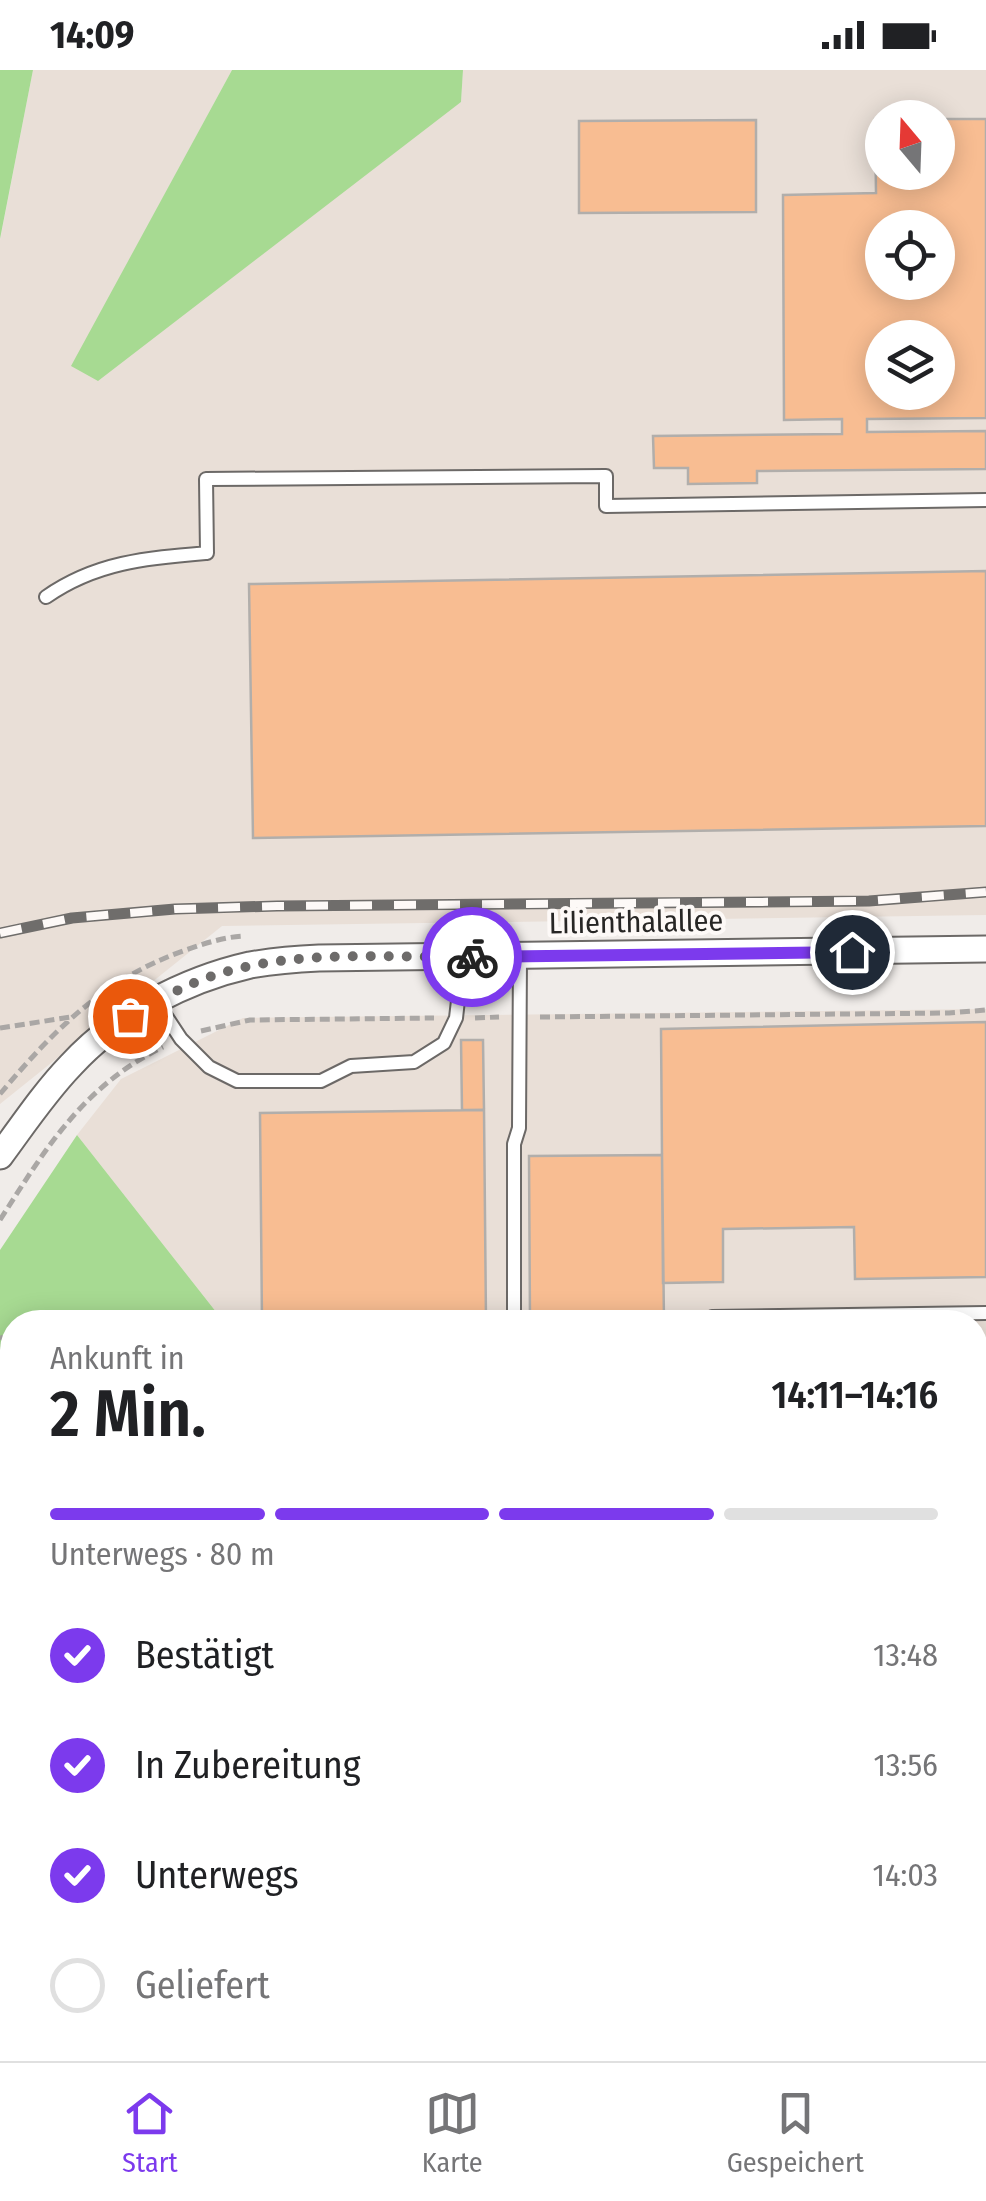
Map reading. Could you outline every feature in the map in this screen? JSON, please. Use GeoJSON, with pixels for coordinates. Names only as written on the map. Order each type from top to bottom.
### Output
{"type":"FeatureCollection","features":[{"type":"Feature","properties":{"kind":"street","name":"Lilienthalallee"},"geometry":{"type":"LineString","coordinates":[[0,1156],[46,1092],[108,1030],[189,984],[282,960],[986,949]]}},
{"type":"Feature","properties":{"kind":"lane"},"geometry":{"type":"LineString","coordinates":[[46,596],[111,565],[206,554],[206,480],[606,476],[606,506],[986,500]]}},
{"type":"Feature","properties":{"kind":"lane"},"geometry":{"type":"LineString","coordinates":[[514,1310],[520,956]]}},
{"type":"Feature","properties":{"kind":"lane"},"geometry":{"type":"LineString","coordinates":[[156,1001],[181,1039],[209,1067],[238,1081],[322,1081],[350,1066],[414,1062],[444,1043],[456,1018],[464,957]]}},
{"type":"Feature","properties":{"kind":"path"},"geometry":{"type":"LineString","coordinates":[[0,1028],[72,1017]]}},
{"type":"Feature","properties":{"kind":"shaded area"},"geometry":{"type":"Polygon","coordinates":[[[33,70],[232,70],[72,366],[461,102],[463,70],[986,70],[986,915],[222,926],[0,1104],[0,240],[33,70]]]}},
{"type":"Feature","properties":{"kind":"shaded area"},"geometry":{"type":"Polygon","coordinates":[[[986,1009],[986,1310],[215,1310],[77,1135],[121,1079],[243,1018],[986,1009]]]}},
{"type":"Feature","properties":{"kind":"green space"},"geometry":{"type":"Polygon","coordinates":[[[0,70],[33,70],[0,239],[0,70]]]}},
{"type":"Feature","properties":{"kind":"green space"},"geometry":{"type":"Polygon","coordinates":[[[232,70],[463,70],[461,102],[98,381],[71,366],[232,70]]]}},
{"type":"Feature","properties":{"kind":"green space"},"geometry":{"type":"Polygon","coordinates":[[[77,1135],[215,1310],[0,1310],[0,1250],[77,1135]]]}},
{"type":"Feature","properties":{"kind":"building"},"geometry":{"type":"Polygon","coordinates":[[[955,119],[986,119],[986,418],[867,419],[867,432],[986,431],[986,469],[757,471],[757,483],[688,484],[688,468],[654,468],[653,436],[842,434],[842,419],[784,420],[783,195],[955,190],[955,119]]]}},
{"type":"Feature","properties":{"kind":"building"},"geometry":{"type":"Polygon","coordinates":[[[756,120],[756,212],[579,213],[579,121],[756,120]]]}},
{"type":"Feature","properties":{"kind":"building"},"geometry":{"type":"Polygon","coordinates":[[[986,571],[986,826],[253,838],[249,584],[986,571]]]}},
{"type":"Feature","properties":{"kind":"building"},"geometry":{"type":"Polygon","coordinates":[[[986,1022],[986,1277],[855,1279],[854,1227],[723,1229],[723,1282],[663,1283],[661,1029],[986,1022]]]}},
{"type":"Feature","properties":{"kind":"building"},"geometry":{"type":"Polygon","coordinates":[[[461,1040],[483,1040],[484,1110],[462,1110],[461,1040]]]}},
{"type":"Feature","properties":{"kind":"building"},"geometry":{"type":"Polygon","coordinates":[[[484,1110],[486,1310],[262,1310],[260,1113],[484,1110]]]}},
{"type":"Feature","properties":{"kind":"building"},"geometry":{"type":"Polygon","coordinates":[[[662,1155],[664,1310],[530,1310],[529,1156],[662,1155]]]}},
{"type":"Feature","properties":{"kind":"railway"},"geometry":{"type":"LineString","coordinates":[[0,933],[72,918],[175,909],[869,901],[986,892]]}},
{"type":"Feature","properties":{"kind":"way so far"},"geometry":{"type":"LineString","coordinates":[[130,1016],[189,984],[252,965],[319,958],[472,957]]}},
{"type":"Feature","properties":{"kind":"route"},"geometry":{"type":"LineString","coordinates":[[472,957],[852,952]]}}]}
